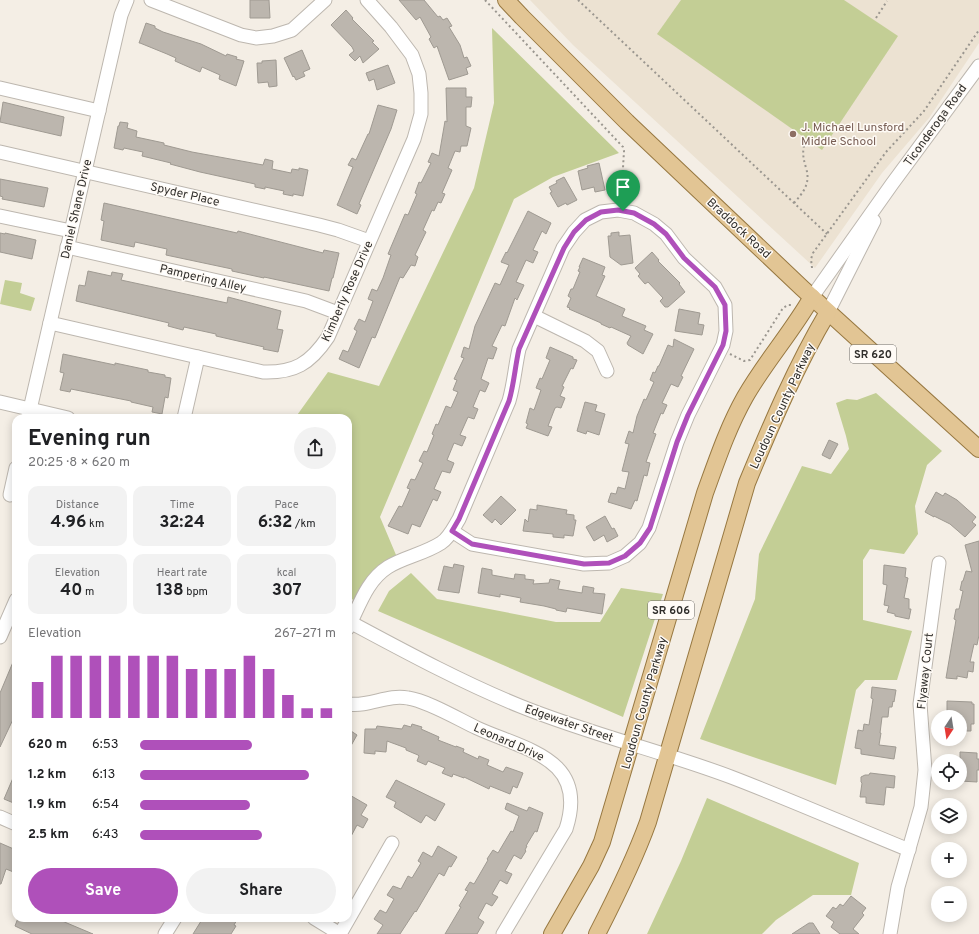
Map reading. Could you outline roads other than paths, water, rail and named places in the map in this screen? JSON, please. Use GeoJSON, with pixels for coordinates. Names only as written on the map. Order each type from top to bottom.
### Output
{"type":"FeatureCollection","features":[{"type":"Feature","properties":{"kind":"main road","name":"Braddock Road"},"geometry":{"type":"LineString","coordinates":[[506,0],[627,122],[828,312],[979,449]]}},
{"type":"Feature","properties":{"kind":"main road","name":"Loudoun County Parkway"},"geometry":{"type":"LineString","coordinates":[[552,934],[591,866],[602,842],[705,493],[723,444],[745,398],[761,371],[803,313],[812,297]]}},
{"type":"Feature","properties":{"kind":"main road","name":"Loudoun County Parkway"},"geometry":{"type":"LineString","coordinates":[[597,934],[638,852],[648,822],[669,756],[747,483],[788,391],[828,312]]}},
{"type":"Feature","properties":{"kind":"street","name":"Daniel Shane Drive"},"geometry":{"type":"LineString","coordinates":[[29,414],[121,16],[127,0]]}},
{"type":"Feature","properties":{"kind":"street"},"geometry":{"type":"LineString","coordinates":[[151,0],[241,35],[256,38],[273,36],[292,30],[325,0]]}},
{"type":"Feature","properties":{"kind":"street","name":"Kimberly Rose Drive"},"geometry":{"type":"LineString","coordinates":[[50,323],[263,372],[278,373],[294,369],[319,351],[328,337],[414,139],[421,114],[419,74],[412,55],[391,27],[367,0]]}},
{"type":"Feature","properties":{"kind":"street","name":"Ticonderoga Road"},"geometry":{"type":"LineString","coordinates":[[812,297],[892,184],[979,66]]}},
{"type":"Feature","properties":{"kind":"street"},"geometry":{"type":"LineString","coordinates":[[0,88],[99,111]]}},
{"type":"Feature","properties":{"kind":"street","name":"Spyder Place"},"geometry":{"type":"LineString","coordinates":[[0,152],[319,225],[369,241]]}},
{"type":"Feature","properties":{"kind":"street","name":"Ticonderoga Road"},"geometry":{"type":"LineString","coordinates":[[828,312],[892,184]]}},
{"type":"Feature","properties":{"kind":"street"},"geometry":{"type":"LineString","coordinates":[[352,618],[363,595],[378,575],[388,567],[442,543],[452,531],[459,519],[509,401],[514,384],[515,367],[519,349],[564,248],[574,232],[586,220],[601,212],[618,210],[634,213],[654,224],[666,234],[684,258],[715,287],[725,305],[726,331],[720,350],[688,415],[677,442],[650,528],[640,543],[625,556],[609,563],[584,564],[472,544],[452,531]]}},
{"type":"Feature","properties":{"kind":"street"},"geometry":{"type":"LineString","coordinates":[[0,216],[71,231]]}},
{"type":"Feature","properties":{"kind":"street","name":"Pampering Alley"},"geometry":{"type":"LineString","coordinates":[[67,247],[306,301],[338,313]]}},
{"type":"Feature","properties":{"kind":"street"},"geometry":{"type":"LineString","coordinates":[[534,316],[585,341],[598,352],[607,371]]}},
{"type":"Feature","properties":{"kind":"street"},"geometry":{"type":"LineString","coordinates":[[185,414],[198,358]]}},
{"type":"Feature","properties":{"kind":"street"},"geometry":{"type":"LineString","coordinates":[[0,402],[29,414]]}},
{"type":"Feature","properties":{"kind":"street"},"geometry":{"type":"LineString","coordinates":[[9,495],[12,483]]}},
{"type":"Feature","properties":{"kind":"street","name":"Flyaway Court"},"geometry":{"type":"LineString","coordinates":[[890,934],[898,887],[921,807],[925,770],[920,704],[939,563]]}},
{"type":"Feature","properties":{"kind":"street"},"geometry":{"type":"LineString","coordinates":[[0,637],[12,609]]}},
{"type":"Feature","properties":{"kind":"street","name":"Edgewater Street"},"geometry":{"type":"LineString","coordinates":[[352,625],[519,706],[571,726],[632,744],[731,777],[909,850]]}},
{"type":"Feature","properties":{"kind":"street","name":"Leonard Drive"},"geometry":{"type":"LineString","coordinates":[[352,704],[368,704],[394,698],[407,698],[419,701],[479,729],[542,754],[559,769],[566,780],[572,804],[566,829],[503,934]]}},
{"type":"Feature","properties":{"kind":"street"},"geometry":{"type":"LineString","coordinates":[[0,817],[12,822]]}},
{"type":"Feature","properties":{"kind":"street"},"geometry":{"type":"LineString","coordinates":[[352,913],[392,843]]}},
{"type":"Feature","properties":{"kind":"street"},"geometry":{"type":"LineString","coordinates":[[164,934],[172,922]]}},
{"type":"Feature","properties":{"kind":"street"},"geometry":{"type":"LineString","coordinates":[[320,922],[340,934],[347,922]]}},
{"type":"Feature","properties":{"kind":"place","name":"J. Michael Lunsford Middle School"},"geometry":{"type":"Point","coordinates":[793,134]}}]}
